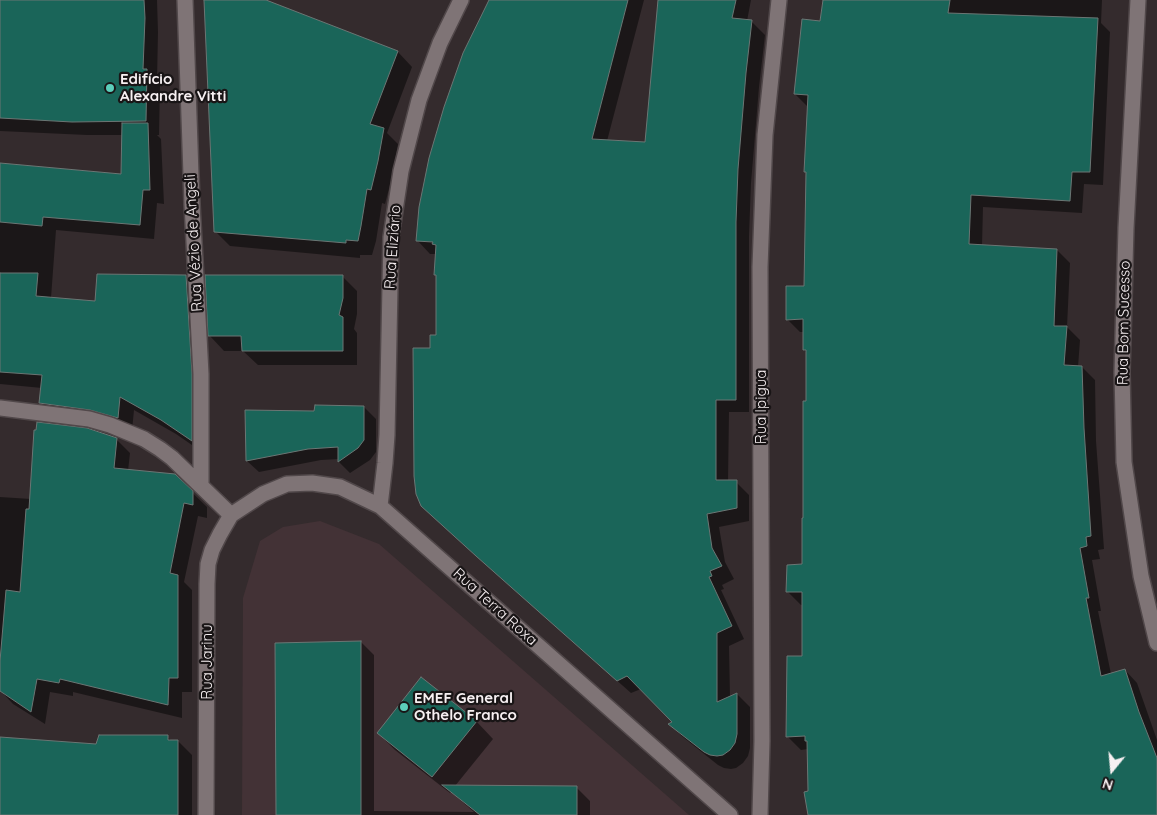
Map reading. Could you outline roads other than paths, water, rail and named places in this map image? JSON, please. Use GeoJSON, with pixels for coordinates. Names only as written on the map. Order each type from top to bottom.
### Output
{"type":"FeatureCollection","features":[{"type":"Feature","properties":{"kind":"street","name":"Rua Vézio de Angeli"},"geometry":{"type":"LineString","coordinates":[[185,0],[192,204],[201,374],[201,486]]}},
{"type":"Feature","properties":{"kind":"street","name":"Rua Eliziário"},"geometry":{"type":"LineString","coordinates":[[380,506],[387,435],[391,237],[401,171],[419,100],[440,42],[461,0]]}},
{"type":"Feature","properties":{"kind":"street","name":"Rua Ipigua"},"geometry":{"type":"LineString","coordinates":[[760,815],[762,741],[760,267],[765,135],[780,0]]}},
{"type":"Feature","properties":{"kind":"street","name":"Rua Bom Sucesso"},"geometry":{"type":"LineString","coordinates":[[1138,0],[1126,237],[1122,372],[1124,462],[1141,576],[1157,643]]}},
{"type":"Feature","properties":{"kind":"street"},"geometry":{"type":"LineString","coordinates":[[0,408],[89,419],[110,425],[144,439],[177,463],[231,515]]}},
{"type":"Feature","properties":{"kind":"street","name":"Rua Terra Roxa"},"geometry":{"type":"LineString","coordinates":[[231,515],[263,494],[287,484],[312,482],[340,487],[380,506],[730,815]]}},
{"type":"Feature","properties":{"kind":"street","name":"Rua Jarinu"},"geometry":{"type":"LineString","coordinates":[[206,815],[208,564],[212,550],[231,515]]}},
{"type":"Feature","properties":{"kind":"place","name":"Edifício Alexandre Vitti"},"geometry":{"type":"Point","coordinates":[110,88]}},
{"type":"Feature","properties":{"kind":"place","name":"EMEF General Othelo Franco"},"geometry":{"type":"Point","coordinates":[404,707]}}]}
